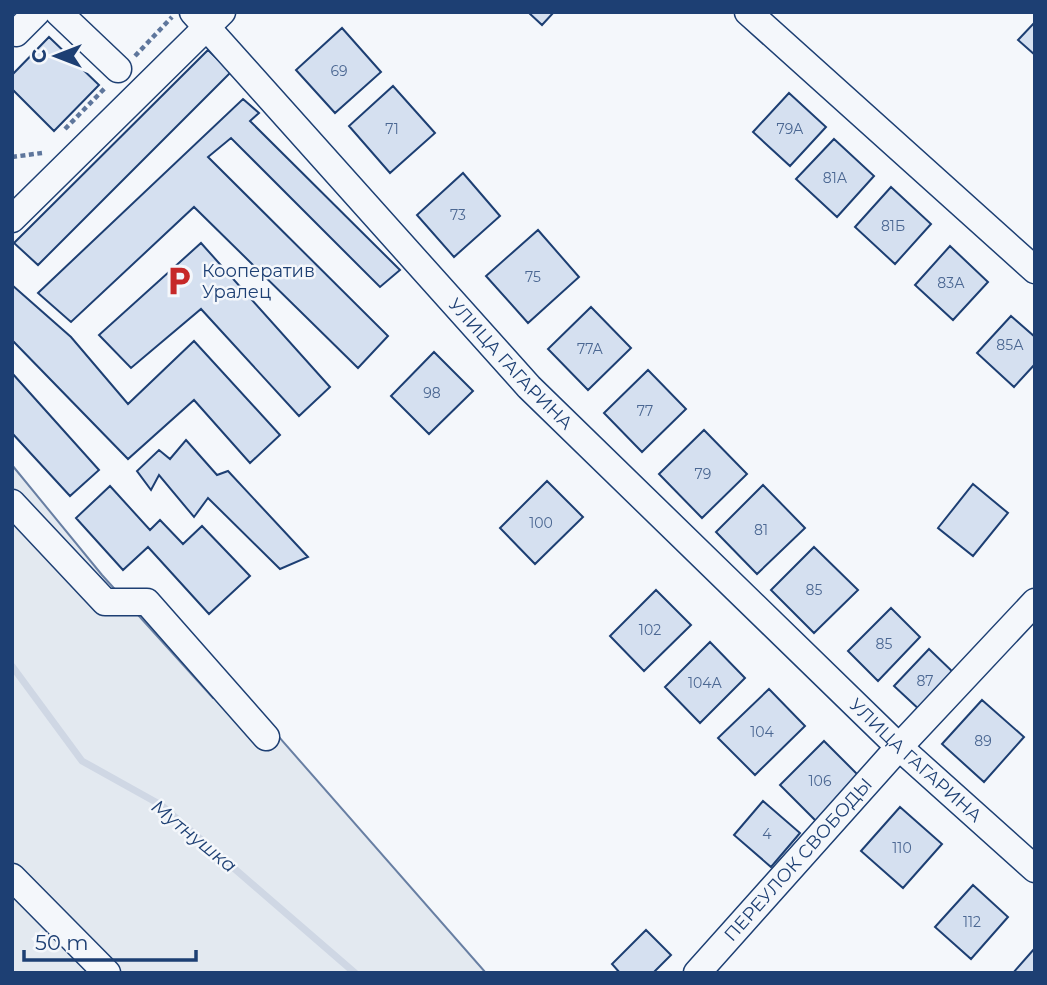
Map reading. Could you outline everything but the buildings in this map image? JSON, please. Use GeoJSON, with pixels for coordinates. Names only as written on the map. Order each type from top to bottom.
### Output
{"type":"FeatureCollection","features":[{"type":"Feature","properties":{"kind":"street"},"geometry":{"type":"LineString","coordinates":[[12,30],[16,33],[37,12]]}},
{"type":"Feature","properties":{"kind":"street"},"geometry":{"type":"LineString","coordinates":[[58,12],[118,69]]}},
{"type":"Feature","properties":{"kind":"street"},"geometry":{"type":"LineString","coordinates":[[748,12],[1035,270]]}},
{"type":"Feature","properties":{"kind":"street","name":"УЛИЦА ГАГАРИНА"},"geometry":{"type":"LineString","coordinates":[[12,219],[208,17],[529,387],[899,747],[1035,869]]}},
{"type":"Feature","properties":{"kind":"street"},"geometry":{"type":"LineString","coordinates":[[12,503],[105,602],[147,602],[266,737]]}},
{"type":"Feature","properties":{"kind":"street","name":"ПЕРЕУЛОК СВОБОДЫ"},"geometry":{"type":"LineString","coordinates":[[697,973],[899,747],[1035,602]]}},
{"type":"Feature","properties":{"kind":"street"},"geometry":{"type":"LineString","coordinates":[[12,877],[107,973]]}},
{"type":"Feature","properties":{"kind":"path"},"geometry":{"type":"LineString","coordinates":[[56,138],[108,85],[118,69],[129,63],[177,12]]}},
{"type":"Feature","properties":{"kind":"path"},"geometry":{"type":"LineString","coordinates":[[12,157],[39,156],[48,147]]}},
{"type":"Feature","properties":{"kind":"shaded area"},"geometry":{"type":"Polygon","coordinates":[[[12,465],[102,575],[213,698],[243,696],[486,973],[12,973],[12,465]]]}},
{"type":"Feature","properties":{"kind":"waterway","name":"Мутнушка"},"geometry":{"type":"LineString","coordinates":[[12,666],[82,761],[161,805],[355,973]]}},
{"type":"Feature","properties":{"kind":"place","name":"Кооператив Уралец"},"geometry":{"type":"Point","coordinates":[179,281]}}]}
